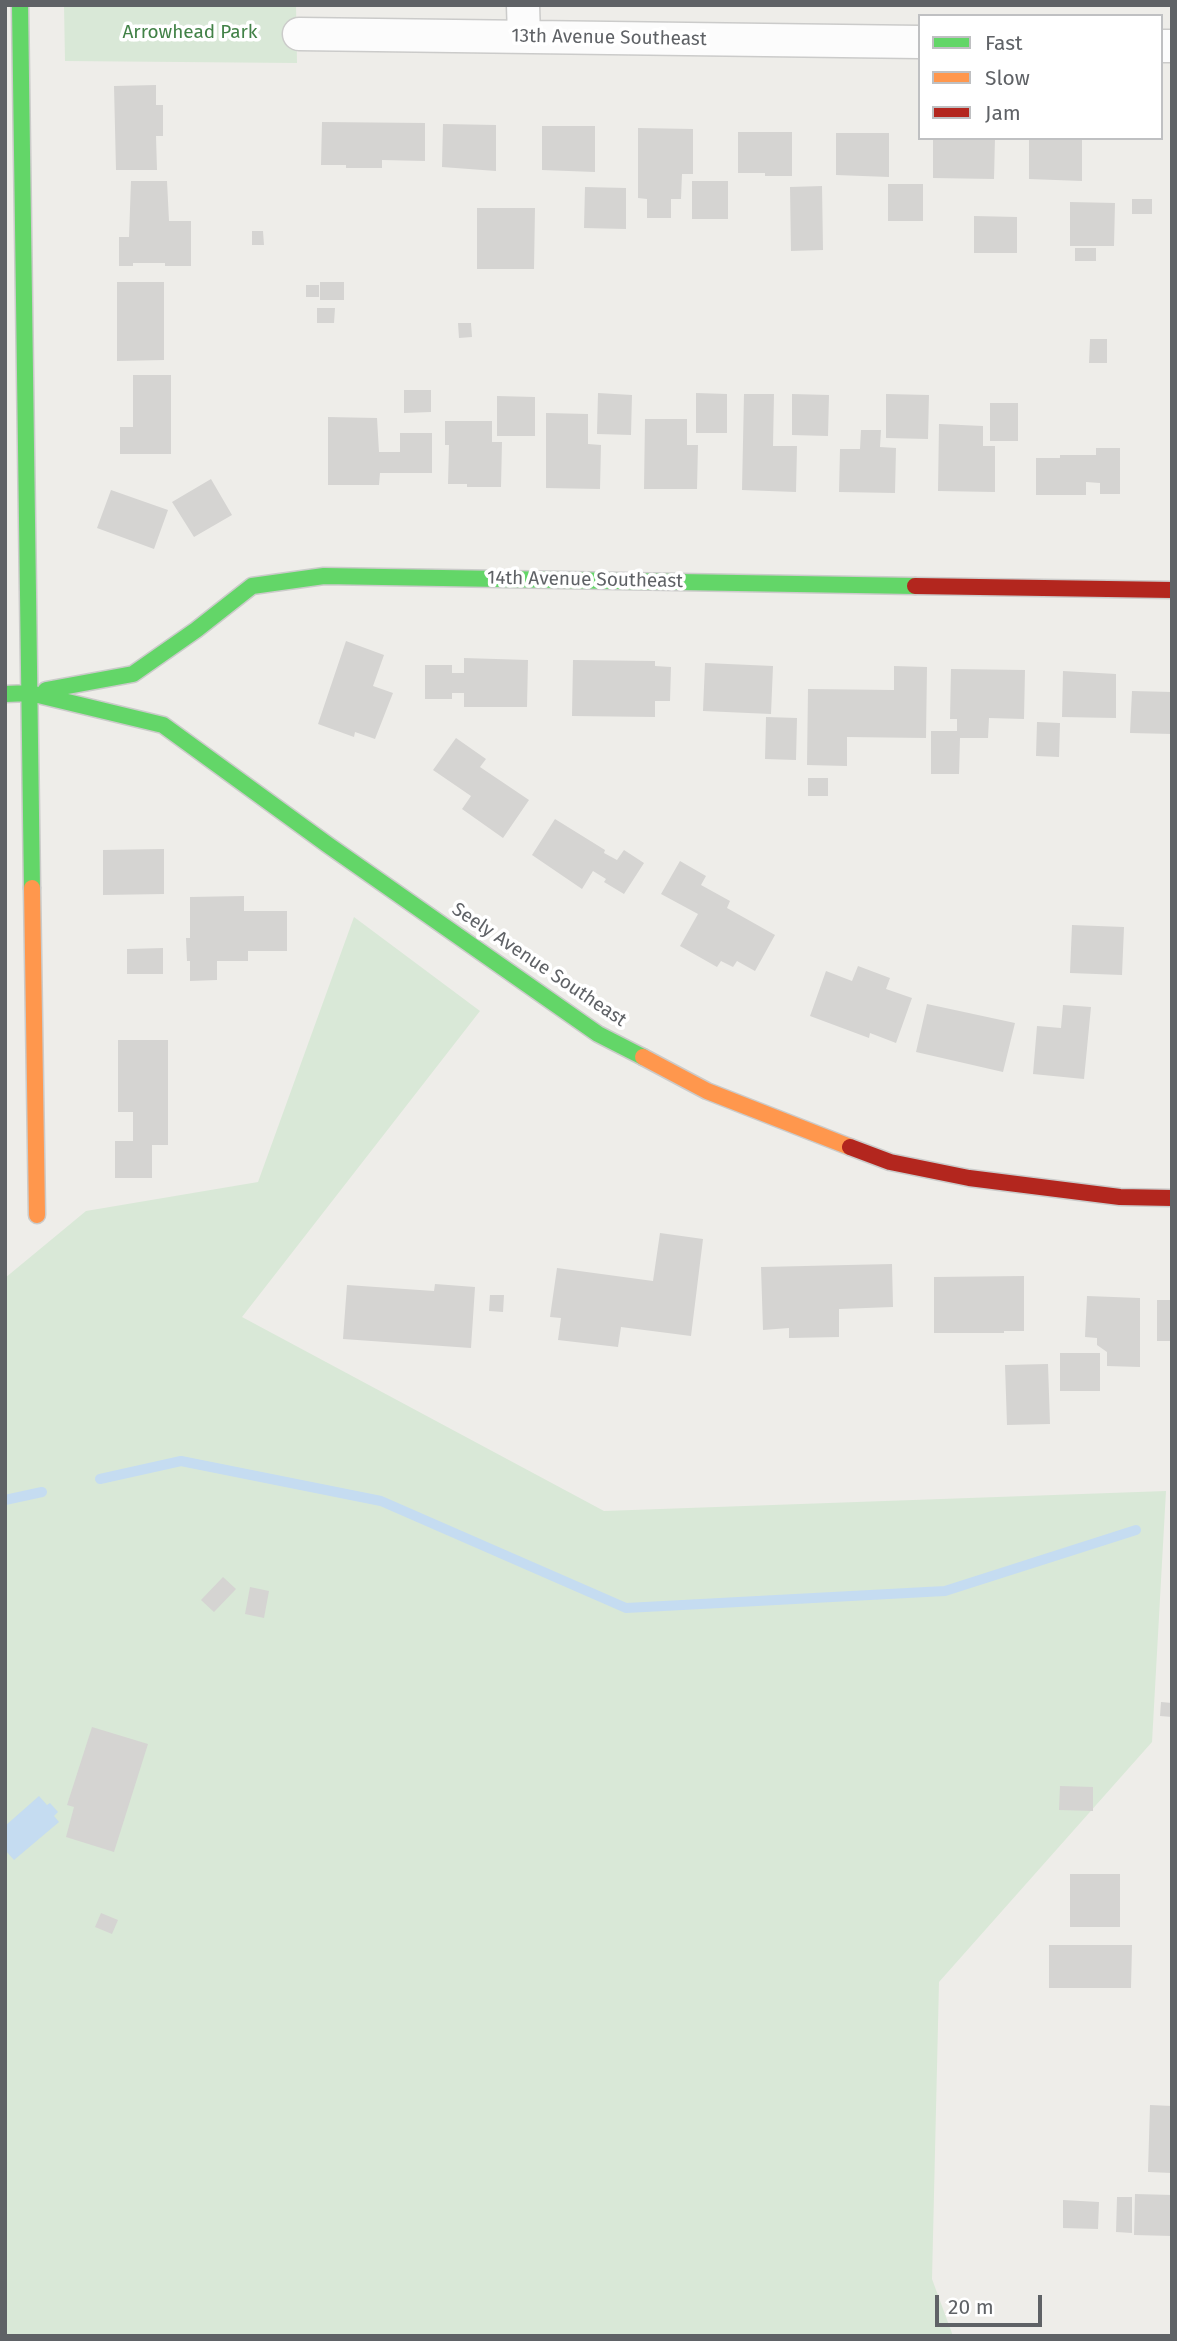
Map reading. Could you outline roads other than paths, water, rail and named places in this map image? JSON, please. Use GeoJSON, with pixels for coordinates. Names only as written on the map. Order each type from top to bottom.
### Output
{"type":"FeatureCollection","features":[{"type":"Feature","properties":{"kind":"street"},"geometry":{"type":"LineString","coordinates":[[20,5],[14,244],[30,693],[37,1215]]}},
{"type":"Feature","properties":{"kind":"street"},"geometry":{"type":"LineString","coordinates":[[523,5],[524,37]]}},
{"type":"Feature","properties":{"kind":"street","name":"13th Avenue Southeast"},"geometry":{"type":"LineString","coordinates":[[299,34],[918,43]]}},
{"type":"Feature","properties":{"kind":"street","name":"14th Avenue Southeast"},"geometry":{"type":"LineString","coordinates":[[30,693],[133,674],[252,586],[324,576],[1172,590]]}},
{"type":"Feature","properties":{"kind":"street","name":"Seely Avenue Southeast"},"geometry":{"type":"LineString","coordinates":[[5,694],[30,693],[163,725],[328,845],[598,1034],[707,1091],[890,1162],[969,1178],[1120,1197],[1172,1198]]}},
{"type":"Feature","properties":{"kind":"water"},"geometry":{"type":"Polygon","coordinates":[[[39,1796],[58,1812],[54,1816],[59,1822],[14,1860],[5,1850],[5,1826],[39,1796]]]}},
{"type":"Feature","properties":{"kind":"waterway"},"geometry":{"type":"LineString","coordinates":[[100,1479],[181,1461],[381,1501],[626,1608],[945,1591],[1136,1530]]}},
{"type":"Feature","properties":{"kind":"waterway"},"geometry":{"type":"LineString","coordinates":[[5,1500],[42,1492]]}},
{"type":"Feature","properties":{"kind":"park label","name":"Arrowhead Park"},"geometry":{"type":"Point","coordinates":[190,33]}}]}
